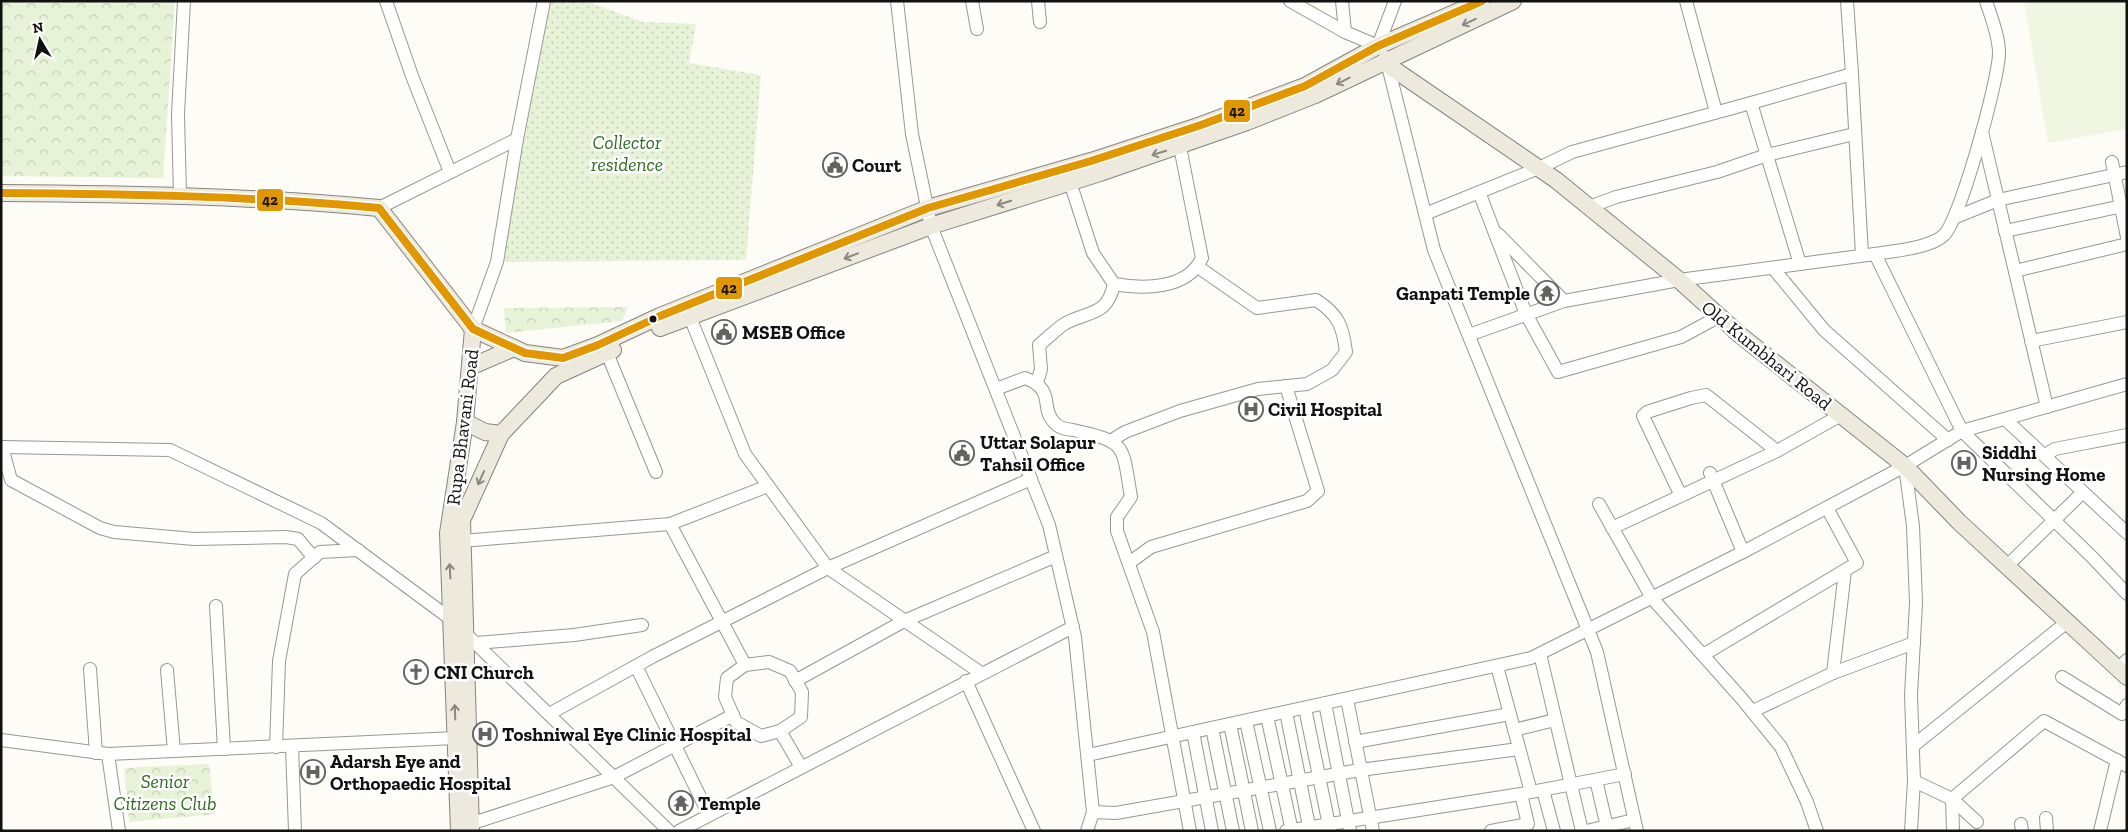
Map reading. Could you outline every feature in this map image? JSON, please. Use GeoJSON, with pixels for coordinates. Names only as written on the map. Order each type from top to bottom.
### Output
{"type":"FeatureCollection","features":[{"type":"Feature","properties":{"kind":"main road"},"geometry":{"type":"LineString","coordinates":[[467,828],[471,638],[462,541],[462,520],[501,434],[556,376],[690,317],[931,226],[1180,147],[1315,95],[1382,53],[1482,1]]}},
{"type":"Feature","properties":{"kind":"main road"},"geometry":{"type":"LineString","coordinates":[[1,193],[180,196],[379,208],[474,329],[525,353],[563,358],[598,345],[660,316],[928,208],[1091,161],[1201,125],[1305,86],[1513,1]]}},
{"type":"Feature","properties":{"kind":"main road","name":"Old Kumbhari Road"},"geometry":{"type":"LineString","coordinates":[[1382,53],[1392,68],[1540,168],[1589,206],[1679,280],[1718,317],[1904,466],[1959,522],[2067,622],[2124,669]]}},
{"type":"Feature","properties":{"kind":"main road","name":"Rupa Bhavani Road"},"geometry":{"type":"LineString","coordinates":[[467,828],[456,738],[448,532],[465,422],[474,329]]}},
{"type":"Feature","properties":{"kind":"main road"},"geometry":{"type":"LineString","coordinates":[[470,367],[514,348]]}},
{"type":"Feature","properties":{"kind":"main road"},"geometry":{"type":"LineString","coordinates":[[465,422],[485,432],[501,434]]}},
{"type":"Feature","properties":{"kind":"street"},"geometry":{"type":"LineString","coordinates":[[180,196],[178,114],[184,1]]}},
{"type":"Feature","properties":{"kind":"street"},"geometry":{"type":"LineString","coordinates":[[386,1],[412,76],[450,172]]}},
{"type":"Feature","properties":{"kind":"street","name":"Rupa Bhavani Road"},"geometry":{"type":"LineString","coordinates":[[474,329],[497,262],[517,139],[544,1]]}},
{"type":"Feature","properties":{"kind":"street"},"geometry":{"type":"LineString","coordinates":[[898,1],[912,134],[931,226],[1049,525],[1073,627],[1093,812],[1087,831]]}},
{"type":"Feature","properties":{"kind":"street"},"geometry":{"type":"LineString","coordinates":[[972,1],[977,29]]}},
{"type":"Feature","properties":{"kind":"street"},"geometry":{"type":"LineString","coordinates":[[1038,1],[1040,22]]}},
{"type":"Feature","properties":{"kind":"street"},"geometry":{"type":"LineString","coordinates":[[1290,1],[1382,53]]}},
{"type":"Feature","properties":{"kind":"street"},"geometry":{"type":"LineString","coordinates":[[1342,1],[1345,32]]}},
{"type":"Feature","properties":{"kind":"street"},"geometry":{"type":"LineString","coordinates":[[1395,1],[1382,53],[1434,250],[1597,652],[1636,825],[1586,831]]}},
{"type":"Feature","properties":{"kind":"street"},"geometry":{"type":"LineString","coordinates":[[1686,1],[1716,112]]}},
{"type":"Feature","properties":{"kind":"street"},"geometry":{"type":"LineString","coordinates":[[1847,1],[1854,134],[1869,255],[1962,431],[2127,594]]}},
{"type":"Feature","properties":{"kind":"street"},"geometry":{"type":"LineString","coordinates":[[1468,335],[1564,301],[1679,280],[1869,255],[1934,242],[1943,236],[1956,217],[1982,132],[1999,50],[1986,1]]}},
{"type":"Feature","properties":{"kind":"street"},"geometry":{"type":"LineString","coordinates":[[1424,214],[1540,168],[1572,152],[1852,74]]}},
{"type":"Feature","properties":{"kind":"street"},"geometry":{"type":"LineString","coordinates":[[1751,103],[1800,264]]}},
{"type":"Feature","properties":{"kind":"street"},"geometry":{"type":"LineString","coordinates":[[1982,132],[2047,407]]}},
{"type":"Feature","properties":{"kind":"street"},"geometry":{"type":"LineString","coordinates":[[1589,206],[1616,197],[1717,172],[1767,155],[1854,134]]}},
{"type":"Feature","properties":{"kind":"street"},"geometry":{"type":"LineString","coordinates":[[379,208],[517,139]]}},
{"type":"Feature","properties":{"kind":"street"},"geometry":{"type":"LineString","coordinates":[[1114,284],[1136,288],[1156,286],[1180,280],[1198,267],[1202,258],[1180,147]]}},
{"type":"Feature","properties":{"kind":"street"},"geometry":{"type":"LineString","coordinates":[[2112,162],[2121,173],[2127,237]]}},
{"type":"Feature","properties":{"kind":"street"},"geometry":{"type":"LineString","coordinates":[[1956,217],[1998,200],[2121,173]]}},
{"type":"Feature","properties":{"kind":"street"},"geometry":{"type":"LineString","coordinates":[[1037,383],[1041,369],[1039,345],[1065,323],[1100,310],[1111,299],[1114,284],[1093,253],[1070,182]]}},
{"type":"Feature","properties":{"kind":"street"},"geometry":{"type":"LineString","coordinates":[[1479,192],[1526,314],[1558,372],[1681,337],[1718,317]]}},
{"type":"Feature","properties":{"kind":"street"},"geometry":{"type":"LineString","coordinates":[[2005,231],[2124,206]]}},
{"type":"Feature","properties":{"kind":"street"},"geometry":{"type":"LineString","coordinates":[[1494,230],[1564,301]]}},
{"type":"Feature","properties":{"kind":"street"},"geometry":{"type":"LineString","coordinates":[[2015,271],[2127,244]]}},
{"type":"Feature","properties":{"kind":"street"},"geometry":{"type":"LineString","coordinates":[[1112,440],[1126,432],[1180,411],[1258,389],[1307,384],[1332,370],[1346,352],[1344,331],[1331,310],[1316,300],[1257,308],[1198,267]]}},
{"type":"Feature","properties":{"kind":"street"},"geometry":{"type":"LineString","coordinates":[[1773,268],[1824,330],[1948,440]]}},
{"type":"Feature","properties":{"kind":"street"},"geometry":{"type":"LineString","coordinates":[[690,317],[745,454],[828,568],[981,674]]}},
{"type":"Feature","properties":{"kind":"street"},"geometry":{"type":"LineString","coordinates":[[2031,342],[2127,322]]}},
{"type":"Feature","properties":{"kind":"street"},"geometry":{"type":"LineString","coordinates":[[607,353],[656,472]]}},
{"type":"Feature","properties":{"kind":"street"},"geometry":{"type":"LineString","coordinates":[[996,389],[1025,378],[1037,383],[1046,397],[1051,420],[1060,427],[1112,440],[1123,452],[1131,496],[1117,517],[1117,531],[1153,632],[1190,831]]}},
{"type":"Feature","properties":{"kind":"street"},"geometry":{"type":"LineString","coordinates":[[1088,755],[1531,658],[1827,508],[1904,466],[1962,431],[2127,384]]}},
{"type":"Feature","properties":{"kind":"street"},"geometry":{"type":"LineString","coordinates":[[1129,563],[1151,547],[1307,501],[1318,491],[1286,386]]}},
{"type":"Feature","properties":{"kind":"street"},"geometry":{"type":"LineString","coordinates":[[1681,496],[1643,416],[1647,412],[1706,395],[1777,451]]}},
{"type":"Feature","properties":{"kind":"street"},"geometry":{"type":"LineString","coordinates":[[1612,528],[1681,496],[1712,478],[1777,451],[1841,415]]}},
{"type":"Feature","properties":{"kind":"street"},"geometry":{"type":"LineString","coordinates":[[2005,419],[2127,533]]}},
{"type":"Feature","properties":{"kind":"street"},"geometry":{"type":"LineString","coordinates":[[2045,455],[2056,449],[2127,435]]}},
{"type":"Feature","properties":{"kind":"street"},"geometry":{"type":"LineString","coordinates":[[314,558],[298,540],[286,537],[194,539],[114,532],[100,528],[11,480],[2,447],[170,450],[321,523],[452,620]]}},
{"type":"Feature","properties":{"kind":"street"},"geometry":{"type":"LineString","coordinates":[[1904,466],[1913,526],[1916,603],[1911,694],[1914,781],[1911,831]]}},
{"type":"Feature","properties":{"kind":"street"},"geometry":{"type":"LineString","coordinates":[[1712,478],[1743,552]]}},
{"type":"Feature","properties":{"kind":"street"},"geometry":{"type":"LineString","coordinates":[[549,714],[636,666],[828,568],[1031,479]]}},
{"type":"Feature","properties":{"kind":"street"},"geometry":{"type":"LineString","coordinates":[[462,541],[670,524],[768,486]]}},
{"type":"Feature","properties":{"kind":"street"},"geometry":{"type":"LineString","coordinates":[[2007,566],[2082,493]]}},
{"type":"Feature","properties":{"kind":"street"},"geometry":{"type":"LineString","coordinates":[[1598,504],[1652,598],[1753,711],[1781,747],[1808,802],[1817,831]]}},
{"type":"Feature","properties":{"kind":"street"},"geometry":{"type":"LineString","coordinates":[[1703,654],[1857,563],[1827,508]]}},
{"type":"Feature","properties":{"kind":"street"},"geometry":{"type":"LineString","coordinates":[[670,524],[745,665]]}},
{"type":"Feature","properties":{"kind":"street"},"geometry":{"type":"LineString","coordinates":[[276,746],[279,661],[295,574],[320,552],[358,550]]}},
{"type":"Feature","properties":{"kind":"street"},"geometry":{"type":"LineString","coordinates":[[795,680],[904,621],[1056,556]]}},
{"type":"Feature","properties":{"kind":"street"},"geometry":{"type":"LineString","coordinates":[[1833,673],[1845,570]]}},
{"type":"Feature","properties":{"kind":"street"},"geometry":{"type":"LineString","coordinates":[[216,606],[224,749]]}},
{"type":"Feature","properties":{"kind":"street"},"geometry":{"type":"LineString","coordinates":[[1913,746],[2067,622]]}},
{"type":"Feature","properties":{"kind":"street"},"geometry":{"type":"LineString","coordinates":[[471,638],[574,635],[642,625]]}},
{"type":"Feature","properties":{"kind":"street"},"geometry":{"type":"LineString","coordinates":[[680,831],[1073,627]]}},
{"type":"Feature","properties":{"kind":"street"},"geometry":{"type":"LineString","coordinates":[[471,638],[669,831]]}},
{"type":"Feature","properties":{"kind":"street"},"geometry":{"type":"LineString","coordinates":[[1753,711],[1833,673],[1914,643]]}},
{"type":"Feature","properties":{"kind":"street"},"geometry":{"type":"LineString","coordinates":[[1540,654],[1582,831]]}},
{"type":"Feature","properties":{"kind":"street"},"geometry":{"type":"LineString","coordinates":[[769,662],[790,671],[795,680],[802,692],[801,717],[780,731],[761,736],[736,722],[725,697],[727,678],[745,665],[769,662]]}},
{"type":"Feature","properties":{"kind":"street"},"geometry":{"type":"LineString","coordinates":[[636,666],[709,815]]}},
{"type":"Feature","properties":{"kind":"street"},"geometry":{"type":"LineString","coordinates":[[1497,666],[1532,792],[1554,831]]}},
{"type":"Feature","properties":{"kind":"street"},"geometry":{"type":"LineString","coordinates":[[90,669],[102,753],[119,831]]}},
{"type":"Feature","properties":{"kind":"street"},"geometry":{"type":"LineString","coordinates":[[167,670],[174,751]]}},
{"type":"Feature","properties":{"kind":"street"},"geometry":{"type":"LineString","coordinates":[[2062,677],[2122,714],[2127,705]]}},
{"type":"Feature","properties":{"kind":"street"},"geometry":{"type":"LineString","coordinates":[[966,681],[1034,831]]}},
{"type":"Feature","properties":{"kind":"street"},"geometry":{"type":"LineString","coordinates":[[1346,699],[1374,831]]}},
{"type":"Feature","properties":{"kind":"street"},"geometry":{"type":"LineString","coordinates":[[1325,703],[1349,826]]}},
{"type":"Feature","properties":{"kind":"street"},"geometry":{"type":"LineString","coordinates":[[1305,708],[1329,827]]}},
{"type":"Feature","properties":{"kind":"street"},"geometry":{"type":"LineString","coordinates":[[1286,712],[1310,829]]}},
{"type":"Feature","properties":{"kind":"street"},"geometry":{"type":"LineString","coordinates":[[467,828],[614,777],[733,714]]}},
{"type":"Feature","properties":{"kind":"street"},"geometry":{"type":"LineString","coordinates":[[1355,742],[1510,714]]}},
{"type":"Feature","properties":{"kind":"street"},"geometry":{"type":"LineString","coordinates":[[1267,716],[1290,830],[1349,826],[1370,816],[1532,792],[1625,774]]}},
{"type":"Feature","properties":{"kind":"street"},"geometry":{"type":"LineString","coordinates":[[1514,730],[1555,720]]}},
{"type":"Feature","properties":{"kind":"street"},"geometry":{"type":"LineString","coordinates":[[1246,721],[1270,831]]}},
{"type":"Feature","properties":{"kind":"street"},"geometry":{"type":"LineString","coordinates":[[1952,799],[2044,721],[2122,763],[2100,831]]}},
{"type":"Feature","properties":{"kind":"street"},"geometry":{"type":"LineString","coordinates":[[1230,724],[1252,831]]}},
{"type":"Feature","properties":{"kind":"street"},"geometry":{"type":"LineString","coordinates":[[1212,728],[1233,831]]}},
{"type":"Feature","properties":{"kind":"street"},"geometry":{"type":"LineString","coordinates":[[780,731],[801,767]]}},
{"type":"Feature","properties":{"kind":"street"},"geometry":{"type":"LineString","coordinates":[[1193,732],[1212,831]]}},
{"type":"Feature","properties":{"kind":"street"},"geometry":{"type":"LineString","coordinates":[[1,740],[102,753],[456,738]]}},
{"type":"Feature","properties":{"kind":"street"},"geometry":{"type":"LineString","coordinates":[[292,746],[295,831]]}},
{"type":"Feature","properties":{"kind":"street"},"geometry":{"type":"LineString","coordinates":[[1093,812],[1116,813],[1360,770],[1519,749]]}},
{"type":"Feature","properties":{"kind":"street"},"geometry":{"type":"LineString","coordinates":[[1596,780],[1607,828]]}},
{"type":"Feature","properties":{"kind":"street"},"geometry":{"type":"LineString","coordinates":[[1914,781],[1952,799],[1977,822]]}},
{"type":"Feature","properties":{"kind":"street"},"geometry":{"type":"LineString","coordinates":[[1491,831],[1528,824],[1532,792]]}},
{"type":"Feature","properties":{"kind":"street"},"geometry":{"type":"LineString","coordinates":[[1952,799],[1953,831]]}},
{"type":"Feature","properties":{"kind":"green space"},"geometry":{"type":"Polygon","coordinates":[[[1,1],[175,1],[163,178],[1,176],[1,1]]]}},
{"type":"Feature","properties":{"kind":"green space","name":"Collector residence"},"geometry":{"type":"Polygon","coordinates":[[[545,1],[586,1],[643,22],[696,24],[689,63],[761,75],[746,260],[497,262],[545,1]]]}},
{"type":"Feature","properties":{"kind":"green space"},"geometry":{"type":"Polygon","coordinates":[[[2024,1],[2127,1],[2127,129],[2048,143],[2024,1]]]}},
{"type":"Feature","properties":{"kind":"green space"},"geometry":{"type":"Polygon","coordinates":[[[628,307],[622,321],[506,333],[504,308],[628,307]]]}},
{"type":"Feature","properties":{"kind":"green space","name":"Senior Citizens Club"},"geometry":{"type":"Polygon","coordinates":[[[209,764],[215,814],[129,822],[124,768],[209,764]]]}},
{"type":"Feature","properties":{"kind":"transit line","name":"42"},"geometry":{"type":"LineString","coordinates":[[1,193],[238,198],[379,208],[473,329],[525,353],[563,358],[598,345],[660,316],[928,208],[1091,161],[1201,125],[1305,86],[1378,46],[1482,1]]}},
{"type":"Feature","properties":{"kind":"place","name":"Court"},"geometry":{"type":"Point","coordinates":[835,165]}},
{"type":"Feature","properties":{"kind":"place","name":"Ganpati Temple"},"geometry":{"type":"Point","coordinates":[1547,293]}},
{"type":"Feature","properties":{"kind":"place","name":"MSEB Office"},"geometry":{"type":"Point","coordinates":[724,332]}},
{"type":"Feature","properties":{"kind":"place","name":"Civil Hospital"},"geometry":{"type":"Point","coordinates":[1251,409]}},
{"type":"Feature","properties":{"kind":"place","name":"Uttar Solapur Tahsil Office"},"geometry":{"type":"Point","coordinates":[962,453]}},
{"type":"Feature","properties":{"kind":"place","name":"Siddhi Nursing Home"},"geometry":{"type":"Point","coordinates":[1964,463]}},
{"type":"Feature","properties":{"kind":"place","name":"CNI Church"},"geometry":{"type":"Point","coordinates":[416,672]}},
{"type":"Feature","properties":{"kind":"place","name":"Toshniwal Eye Clinic Hospital"},"geometry":{"type":"Point","coordinates":[485,734]}},
{"type":"Feature","properties":{"kind":"place","name":"Adarsh Eye and Orthopaedic Hospital"},"geometry":{"type":"Point","coordinates":[313,772]}},
{"type":"Feature","properties":{"kind":"place","name":"Temple"},"geometry":{"type":"Point","coordinates":[681,803]}}]}
